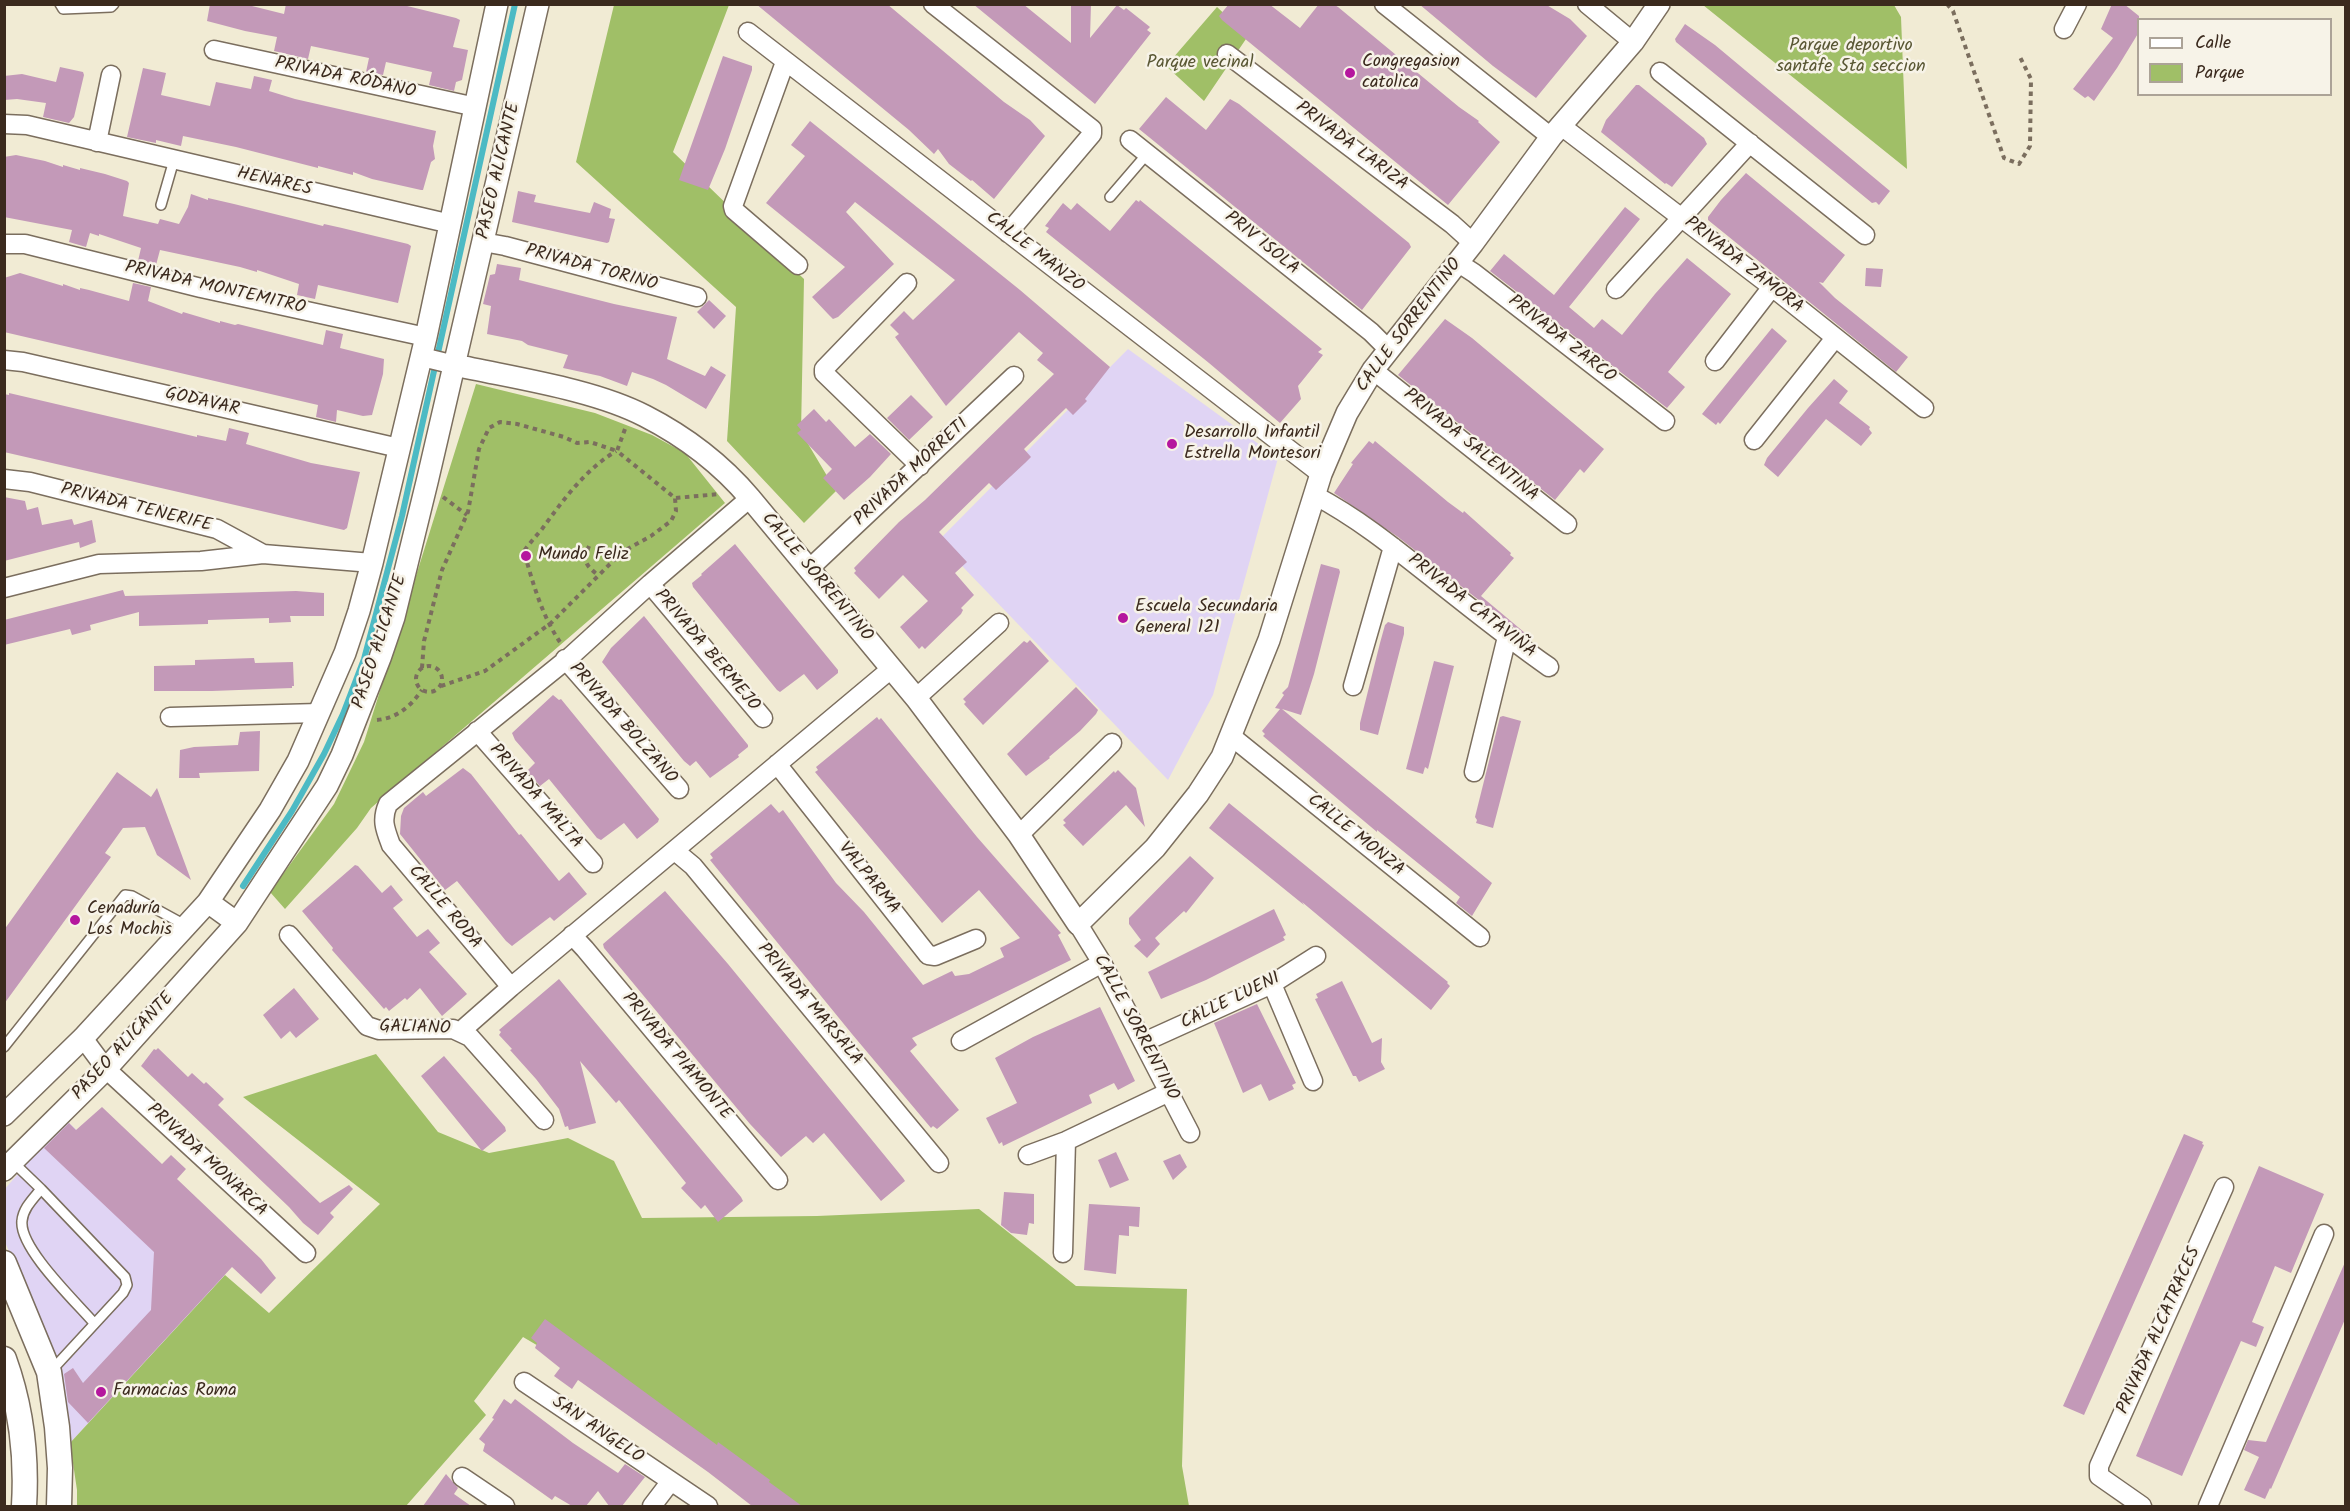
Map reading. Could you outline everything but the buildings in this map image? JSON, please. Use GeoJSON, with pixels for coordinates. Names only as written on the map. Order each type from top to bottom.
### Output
{"type":"FeatureCollection","features":[{"type":"Feature","properties":{"kind":"main road"},"geometry":{"type":"LineString","coordinates":[[4,1263],[49,1372],[60,1468],[58,1506]]}},
{"type":"Feature","properties":{"kind":"main road"},"geometry":{"type":"LineString","coordinates":[[6,1371],[24,1448],[24,1506]]}},
{"type":"Feature","properties":{"kind":"street","name":"PASEO ALICANTE"},"geometry":{"type":"LineString","coordinates":[[6,1110],[83,1038],[208,902],[270,810],[298,761],[345,652],[372,563],[424,347],[498,4]]}},
{"type":"Feature","properties":{"kind":"street","name":"PASEO ALICANTE"},"geometry":{"type":"LineString","coordinates":[[9,1166],[106,1070],[237,923],[327,786],[355,722],[394,617],[428,482],[538,4]]}},
{"type":"Feature","properties":{"kind":"street"},"geometry":{"type":"LineString","coordinates":[[933,4],[1092,129],[1092,134],[1008,233]]}},
{"type":"Feature","properties":{"kind":"street","name":"PRIVADA ZAMORA"},"geometry":{"type":"LineString","coordinates":[[1384,4],[1556,131],[1681,217],[1924,408]]}},
{"type":"Feature","properties":{"kind":"street"},"geometry":{"type":"LineString","coordinates":[[1587,4],[1633,42]]}},
{"type":"Feature","properties":{"kind":"street","name":"CALLE SORRENTINO"},"geometry":{"type":"LineString","coordinates":[[1078,924],[1155,848],[1198,794],[1222,757],[1269,640],[1321,474],[1347,413],[1373,370],[1473,243],[1556,131],[1633,42],[1659,4]]}},
{"type":"Feature","properties":{"kind":"street"},"geometry":{"type":"LineString","coordinates":[[2064,29],[2077,4]]}},
{"type":"Feature","properties":{"kind":"street","name":"CALLE MANZO"},"geometry":{"type":"LineString","coordinates":[[748,32],[1321,474]]}},
{"type":"Feature","properties":{"kind":"street","name":"PRIVADA RÓDANO"},"geometry":{"type":"LineString","coordinates":[[214,50],[476,107]]}},
{"type":"Feature","properties":{"kind":"street","name":"PRIVADA LARIZA"},"geometry":{"type":"LineString","coordinates":[[1227,54],[1452,224],[1473,243]]}},
{"type":"Feature","properties":{"kind":"street"},"geometry":{"type":"LineString","coordinates":[[785,62],[733,206],[734,210],[798,264]]}},
{"type":"Feature","properties":{"kind":"street"},"geometry":{"type":"LineString","coordinates":[[1660,72],[1865,235]]}},
{"type":"Feature","properties":{"kind":"street"},"geometry":{"type":"LineString","coordinates":[[97,142],[111,75]]}},
{"type":"Feature","properties":{"kind":"street","name":"HENARES"},"geometry":{"type":"LineString","coordinates":[[4,124],[27,125],[451,224]]}},
{"type":"Feature","properties":{"kind":"street","name":"PRIV ISOLA"},"geometry":{"type":"LineString","coordinates":[[1130,140],[1371,332],[1389,350]]}},
{"type":"Feature","properties":{"kind":"street"},"geometry":{"type":"LineString","coordinates":[[1616,290],[1750,143]]}},
{"type":"Feature","properties":{"kind":"street","name":"PRIVADA TORINO"},"geometry":{"type":"LineString","coordinates":[[483,243],[506,246],[697,297]]}},
{"type":"Feature","properties":{"kind":"street","name":"PRIVADA MONTEMITRO"},"geometry":{"type":"LineString","coordinates":[[4,244],[25,244],[424,347],[455,365]]}},
{"type":"Feature","properties":{"kind":"street","name":"PRIVADA ZARCO"},"geometry":{"type":"LineString","coordinates":[[1456,262],[1474,273],[1665,421]]}},
{"type":"Feature","properties":{"kind":"street"},"geometry":{"type":"LineString","coordinates":[[907,283],[824,369],[824,373],[920,466]]}},
{"type":"Feature","properties":{"kind":"street"},"geometry":{"type":"LineString","coordinates":[[1716,361],[1772,288]]}},
{"type":"Feature","properties":{"kind":"street"},"geometry":{"type":"LineString","coordinates":[[1754,440],[1835,338]]}},
{"type":"Feature","properties":{"kind":"street","name":"GODAVAR"},"geometry":{"type":"LineString","coordinates":[[4,360],[23,362],[399,448]]}},
{"type":"Feature","properties":{"kind":"street","name":"CALLE SORRENTINO"},"geometry":{"type":"LineString","coordinates":[[455,365],[593,396],[645,416],[690,444],[723,470],[747,495],[916,698],[1019,835],[1102,963],[1190,1133]]}},
{"type":"Feature","properties":{"kind":"street","name":"PRIVADA SALENTINA"},"geometry":{"type":"LineString","coordinates":[[1373,370],[1567,524]]}},
{"type":"Feature","properties":{"kind":"street","name":"PRIVADA MORRETI"},"geometry":{"type":"LineString","coordinates":[[809,569],[1014,376]]}},
{"type":"Feature","properties":{"kind":"street","name":"PRIVADA TENERIFE"},"geometry":{"type":"LineString","coordinates":[[4,479],[30,482],[217,529],[263,554]]}},
{"type":"Feature","properties":{"kind":"street","name":"CALLE RODA"},"geometry":{"type":"LineString","coordinates":[[511,987],[391,845],[384,826],[384,815],[388,804],[568,658],[747,495]]}},
{"type":"Feature","properties":{"kind":"street","name":"PRIVADA CATAVIÑA"},"geometry":{"type":"LineString","coordinates":[[1314,495],[1342,510],[1393,547],[1507,637],[1550,667]]}},
{"type":"Feature","properties":{"kind":"street","name":"PRIVADA CATAVIÑA"},"geometry":{"type":"LineString","coordinates":[[1353,686],[1393,547]]}},
{"type":"Feature","properties":{"kind":"street","name":"PRIVADA TENERIFE"},"geometry":{"type":"LineString","coordinates":[[4,588],[99,564],[201,561],[263,554],[372,563]]}},
{"type":"Feature","properties":{"kind":"street","name":"PRIVADA BERMEJO"},"geometry":{"type":"LineString","coordinates":[[650,584],[763,718]]}},
{"type":"Feature","properties":{"kind":"street"},"geometry":{"type":"LineString","coordinates":[[916,698],[999,623]]}},
{"type":"Feature","properties":{"kind":"street"},"geometry":{"type":"LineString","coordinates":[[1474,772],[1507,637]]}},
{"type":"Feature","properties":{"kind":"street","name":"PRIVADA BOLZANO"},"geometry":{"type":"LineString","coordinates":[[568,658],[679,789]]}},
{"type":"Feature","properties":{"kind":"street"},"geometry":{"type":"LineString","coordinates":[[461,1031],[572,935],[891,669]]}},
{"type":"Feature","properties":{"kind":"street"},"geometry":{"type":"LineString","coordinates":[[170,717],[319,713]]}},
{"type":"Feature","properties":{"kind":"street","name":"PRIVADA MALTA"},"geometry":{"type":"LineString","coordinates":[[477,731],[593,863]]}},
{"type":"Feature","properties":{"kind":"street","name":"CALLE MONZA"},"geometry":{"type":"LineString","coordinates":[[1231,736],[1480,937]]}},
{"type":"Feature","properties":{"kind":"street"},"geometry":{"type":"LineString","coordinates":[[1019,835],[1112,743]]}},
{"type":"Feature","properties":{"kind":"street","name":"VALPARMA"},"geometry":{"type":"LineString","coordinates":[[777,764],[928,955],[935,956],[976,939]]}},
{"type":"Feature","properties":{"kind":"street","name":"PRIVADA MARSALA"},"geometry":{"type":"LineString","coordinates":[[675,851],[693,866],[939,1163]]}},
{"type":"Feature","properties":{"kind":"street"},"geometry":{"type":"LineString","coordinates":[[208,902],[237,923]]}},
{"type":"Feature","properties":{"kind":"street","name":"GALIANO"},"geometry":{"type":"LineString","coordinates":[[289,935],[367,1026],[373,1029],[453,1029],[461,1031],[470,1036],[544,1119]]}},
{"type":"Feature","properties":{"kind":"street","name":"PRIVADA PIAMONTE"},"geometry":{"type":"LineString","coordinates":[[572,935],[778,1180]]}},
{"type":"Feature","properties":{"kind":"street","name":"CALLE LUENI"},"geometry":{"type":"LineString","coordinates":[[1144,1042],[1272,984],[1316,957]]}},
{"type":"Feature","properties":{"kind":"street"},"geometry":{"type":"LineString","coordinates":[[961,1041],[1102,963]]}},
{"type":"Feature","properties":{"kind":"street"},"geometry":{"type":"LineString","coordinates":[[1272,984],[1313,1081]]}},
{"type":"Feature","properties":{"kind":"street","name":"PRIVADA MONARCA"},"geometry":{"type":"LineString","coordinates":[[83,1038],[106,1070],[306,1253]]}},
{"type":"Feature","properties":{"kind":"street"},"geometry":{"type":"LineString","coordinates":[[1028,1155],[1066,1142],[1169,1092]]}},
{"type":"Feature","properties":{"kind":"street"},"geometry":{"type":"LineString","coordinates":[[1063,1253],[1066,1142]]}},
{"type":"Feature","properties":{"kind":"street","name":"PRIVADA ALCATRACES"},"geometry":{"type":"LineString","coordinates":[[2142,1506],[2099,1476],[2099,1466],[2224,1187]]}},
{"type":"Feature","properties":{"kind":"street"},"geometry":{"type":"LineString","coordinates":[[2208,1506],[2324,1234]]}},
{"type":"Feature","properties":{"kind":"street","name":"SAN ANGELO"},"geometry":{"type":"LineString","coordinates":[[524,1382],[708,1506]]}},
{"type":"Feature","properties":{"kind":"street"},"geometry":{"type":"LineString","coordinates":[[462,1477],[505,1506]]}},
{"type":"Feature","properties":{"kind":"street"},"geometry":{"type":"LineString","coordinates":[[652,1506],[671,1481]]}},
{"type":"Feature","properties":{"kind":"lane"},"geometry":{"type":"LineString","coordinates":[[60,4],[63,9],[111,7],[114,4]]}},
{"type":"Feature","properties":{"kind":"lane"},"geometry":{"type":"LineString","coordinates":[[1110,197],[1147,153]]}},
{"type":"Feature","properties":{"kind":"lane"},"geometry":{"type":"LineString","coordinates":[[161,205],[174,160]]}},
{"type":"Feature","properties":{"kind":"lane"},"geometry":{"type":"LineString","coordinates":[[4,1047],[125,896],[132,896],[186,925]]}},
{"type":"Feature","properties":{"kind":"lane"},"geometry":{"type":"LineString","coordinates":[[9,1166],[42,1189],[125,1277],[127,1286],[49,1372]]}},
{"type":"Feature","properties":{"kind":"lane"},"geometry":{"type":"LineString","coordinates":[[42,1189],[28,1205],[22,1218],[26,1238],[39,1261],[94,1323]]}},
{"type":"Feature","properties":{"kind":"path"},"geometry":{"type":"LineString","coordinates":[[1947,4],[1953,11],[2004,158],[2019,164],[2030,146],[2031,79],[2019,56]]}},
{"type":"Feature","properties":{"kind":"path"},"geometry":{"type":"LineString","coordinates":[[675,498],[676,511],[671,521],[651,536],[622,552],[548,625],[485,671],[441,686],[434,692],[418,687],[416,679],[422,668],[424,641],[442,570],[467,515],[479,449],[489,428],[500,422],[517,424],[577,443],[590,442],[617,451],[675,498],[747,495]]}},
{"type":"Feature","properties":{"kind":"path"},"geometry":{"type":"LineString","coordinates":[[568,658],[548,625],[537,590],[532,582],[524,550],[559,503],[603,459],[617,451],[627,425]]}},
{"type":"Feature","properties":{"kind":"path"},"geometry":{"type":"LineString","coordinates":[[428,482],[467,515]]}},
{"type":"Feature","properties":{"kind":"path"},"geometry":{"type":"LineString","coordinates":[[589,546],[585,558],[586,566],[598,575]]}},
{"type":"Feature","properties":{"kind":"path"},"geometry":{"type":"LineString","coordinates":[[422,668],[431,666],[438,670],[443,677],[441,686]]}},
{"type":"Feature","properties":{"kind":"path"},"geometry":{"type":"LineString","coordinates":[[355,722],[391,718],[405,709],[422,690]]}},
{"type":"Feature","properties":{"kind":"shaded area","name":"Escuela Secundaria General 121"},"geometry":{"type":"Polygon","coordinates":[[[1128,349],[1278,458],[1213,695],[1168,780],[938,541],[1128,349]]]}},
{"type":"Feature","properties":{"kind":"shaded area"},"geometry":{"type":"Polygon","coordinates":[[[67,1121],[225,1275],[70,1443],[32,1305],[5,1242],[4,1190],[67,1121]]]}},
{"type":"Feature","properties":{"kind":"green space"},"geometry":{"type":"Polygon","coordinates":[[[614,5],[729,5],[673,152],[804,279],[801,432],[836,491],[804,523],[727,441],[736,307],[576,162],[614,5]]]}},
{"type":"Feature","properties":{"kind":"green space","name":"Parque deportivo santafe 5ta seccion"},"geometry":{"type":"Polygon","coordinates":[[[1703,5],[1894,5],[1901,17],[1907,169],[1703,5]]]}},
{"type":"Feature","properties":{"kind":"green space","name":"Parque vecinal"},"geometry":{"type":"Polygon","coordinates":[[[1217,7],[1248,36],[1204,101],[1166,66],[1217,7]]]}},
{"type":"Feature","properties":{"kind":"green space"},"geometry":{"type":"Polygon","coordinates":[[[476,384],[595,413],[652,435],[685,453],[725,503],[371,808],[357,828],[285,909],[270,892],[334,804],[364,742],[476,384]]]}},
{"type":"Feature","properties":{"kind":"green space"},"geometry":{"type":"Polygon","coordinates":[[[376,1054],[438,1132],[489,1153],[568,1138],[614,1161],[642,1218],[817,1216],[979,1209],[1076,1286],[1187,1289],[1182,1466],[1189,1506],[784,1506],[647,1410],[523,1337],[474,1401],[486,1415],[406,1506],[77,1506],[70,1443],[225,1275],[269,1313],[380,1204],[243,1097],[376,1054]]]}},
{"type":"Feature","properties":{"kind":"waterway"},"geometry":{"type":"LineString","coordinates":[[243,886],[292,811],[324,754],[343,714],[364,659],[402,516],[515,4]]}},
{"type":"Feature","properties":{"kind":"place","name":"Congregasion catolica"},"geometry":{"type":"Point","coordinates":[1350,73]}},
{"type":"Feature","properties":{"kind":"place","name":"Desarrollo Infantil Estrella Montesori"},"geometry":{"type":"Point","coordinates":[1172,444]}},
{"type":"Feature","properties":{"kind":"place","name":"Mundo Feliz"},"geometry":{"type":"Point","coordinates":[526,556]}},
{"type":"Feature","properties":{"kind":"place","name":"Escuela Secundaria General 121"},"geometry":{"type":"Point","coordinates":[1123,618]}},
{"type":"Feature","properties":{"kind":"place","name":"Cenaduría Los Mochis"},"geometry":{"type":"Point","coordinates":[75,920]}},
{"type":"Feature","properties":{"kind":"place","name":"Farmacias Roma"},"geometry":{"type":"Point","coordinates":[101,1392]}}]}
